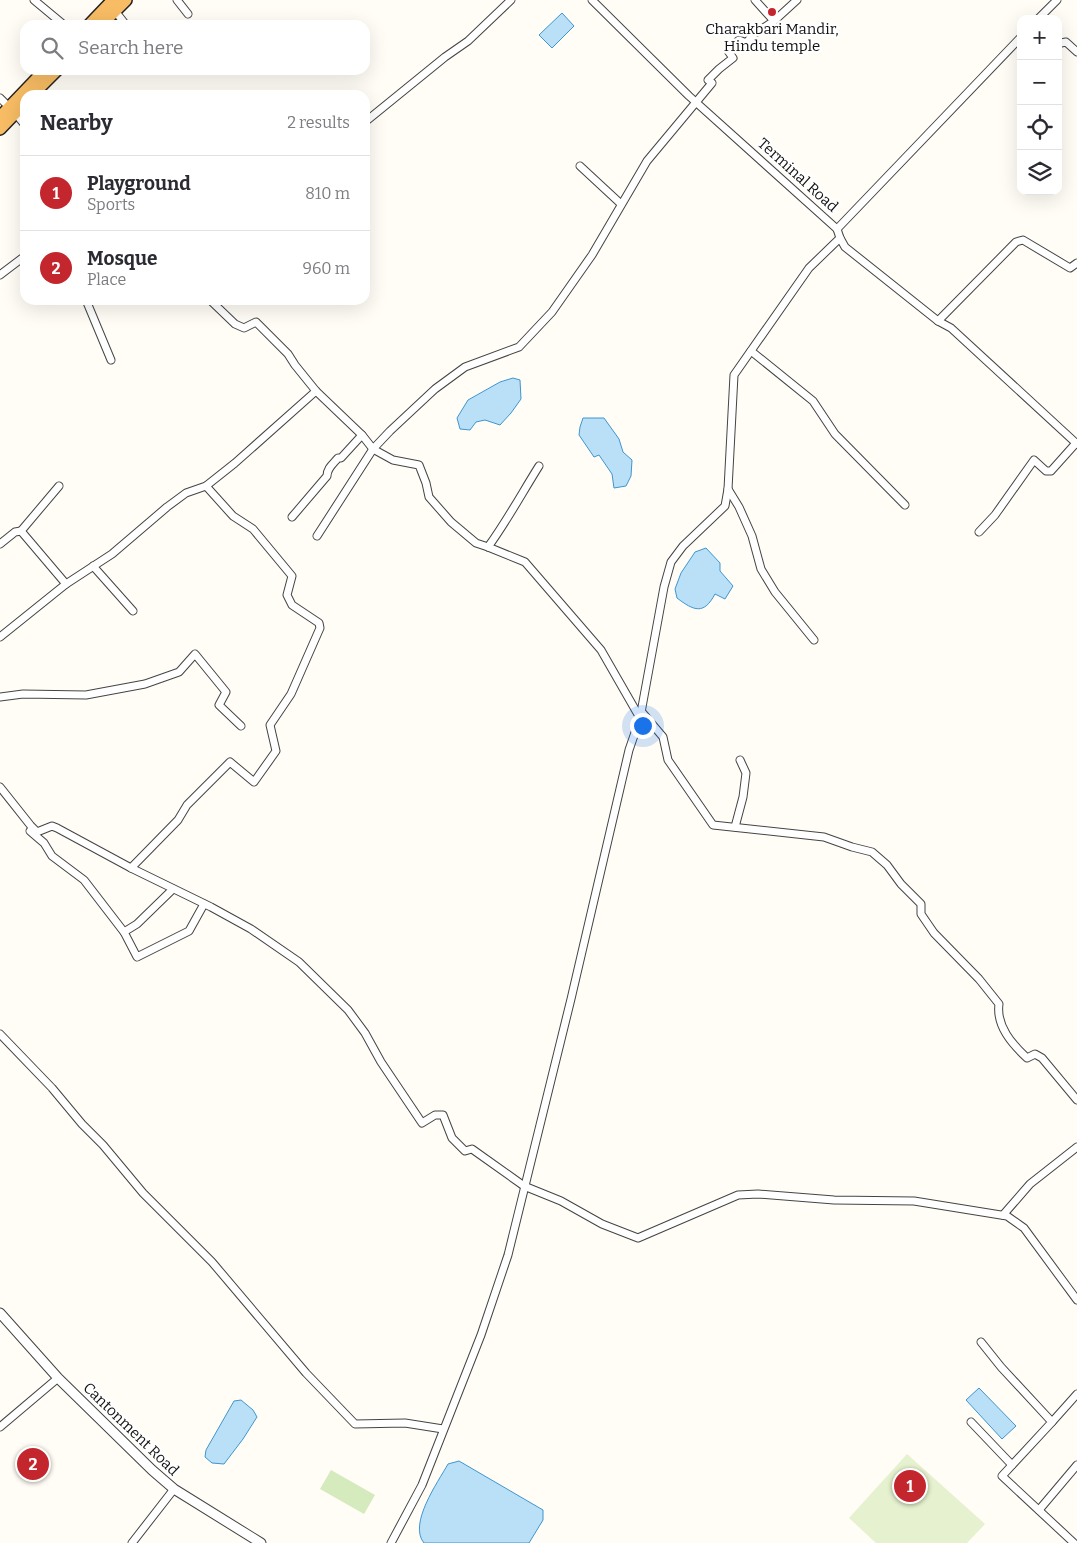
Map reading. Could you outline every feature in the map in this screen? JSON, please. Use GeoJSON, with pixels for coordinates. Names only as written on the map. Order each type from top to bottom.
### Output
{"type":"FeatureCollection","features":[{"type":"Feature","properties":{"kind":"highway"},"geometry":{"type":"LineString","coordinates":[[95,20],[114,5],[126,0]]}},
{"type":"Feature","properties":{"kind":"highway"},"geometry":{"type":"LineString","coordinates":[[104,20],[114,5]]}},
{"type":"Feature","properties":{"kind":"highway"},"geometry":{"type":"LineString","coordinates":[[28,90],[41,75]]}},
{"type":"Feature","properties":{"kind":"highway"},"geometry":{"type":"LineString","coordinates":[[37,90],[52,75]]}},
{"type":"Feature","properties":{"kind":"highway"},"geometry":{"type":"LineString","coordinates":[[0,129],[20,100]]}},
{"type":"Feature","properties":{"kind":"highway"},"geometry":{"type":"LineString","coordinates":[[0,117],[20,106]]}},
{"type":"Feature","properties":{"kind":"street"},"geometry":{"type":"LineString","coordinates":[[34,0],[58,20]]}},
{"type":"Feature","properties":{"kind":"street"},"geometry":{"type":"LineString","coordinates":[[177,0],[188,14]]}},
{"type":"Feature","properties":{"kind":"street"},"geometry":{"type":"LineString","coordinates":[[370,118],[445,57],[468,41],[511,0]]}},
{"type":"Feature","properties":{"kind":"street","name":"Terminal Road"},"geometry":{"type":"LineString","coordinates":[[592,0],[695,102],[837,229],[845,247],[938,322],[951,328],[1076,444]]}},
{"type":"Feature","properties":{"kind":"street"},"geometry":{"type":"LineString","coordinates":[[755,0],[774,21]]}},
{"type":"Feature","properties":{"kind":"street"},"geometry":{"type":"LineString","coordinates":[[317,536],[372,450],[414,408],[435,388],[453,375],[481,360],[519,347],[552,312],[592,255],[647,161],[712,83],[708,80],[719,68],[733,58],[728,51],[739,40],[746,43],[754,34],[774,21],[797,0]]}},
{"type":"Feature","properties":{"kind":"street"},"geometry":{"type":"LineString","coordinates":[[1042,15],[1057,0]]}},
{"type":"Feature","properties":{"kind":"street"},"geometry":{"type":"LineString","coordinates":[[114,5],[123,20]]}},
{"type":"Feature","properties":{"kind":"street"},"geometry":{"type":"LineString","coordinates":[[837,229],[1017,41]]}},
{"type":"Feature","properties":{"kind":"street"},"geometry":{"type":"LineString","coordinates":[[1062,43],[1066,42],[1077,52]]}},
{"type":"Feature","properties":{"kind":"street"},"geometry":{"type":"LineString","coordinates":[[0,98],[20,119]]}},
{"type":"Feature","properties":{"kind":"street"},"geometry":{"type":"LineString","coordinates":[[580,166],[621,204]]}},
{"type":"Feature","properties":{"kind":"street"},"geometry":{"type":"LineString","coordinates":[[390,1543],[422,1486],[481,1335],[508,1255],[571,999],[629,750],[640,715],[664,586],[671,562],[682,546],[725,506],[728,489],[734,375],[808,268],[840,238]]}},
{"type":"Feature","properties":{"kind":"street"},"geometry":{"type":"LineString","coordinates":[[938,322],[1016,242],[1023,240],[1070,268],[1077,263]]}},
{"type":"Feature","properties":{"kind":"street"},"geometry":{"type":"LineString","coordinates":[[0,275],[20,260]]}},
{"type":"Feature","properties":{"kind":"street"},"geometry":{"type":"LineString","coordinates":[[88,305],[111,360]]}},
{"type":"Feature","properties":{"kind":"street"},"geometry":{"type":"LineString","coordinates":[[215,305],[235,324],[244,328],[256,322],[288,354],[294,365],[316,391],[362,435],[372,450],[393,460],[419,465],[429,497],[451,522],[476,543],[488,546],[525,562],[601,650],[640,715],[663,737],[668,760],[713,825],[824,837],[872,852],[887,864],[901,884],[920,904],[921,914],[934,932],[979,979],[999,1004],[997,1014],[1003,1028],[1016,1048],[1027,1058],[1035,1054],[1042,1058],[1077,1100]]}},
{"type":"Feature","properties":{"kind":"street"},"geometry":{"type":"LineString","coordinates":[[751,351],[813,402],[835,434],[905,505]]}},
{"type":"Feature","properties":{"kind":"street"},"geometry":{"type":"LineString","coordinates":[[0,637],[66,584],[112,554],[150,520],[186,493],[206,486],[235,464],[316,391]]}},
{"type":"Feature","properties":{"kind":"street"},"geometry":{"type":"LineString","coordinates":[[292,517],[326,476],[332,464],[338,458],[345,455],[362,435]]}},
{"type":"Feature","properties":{"kind":"street"},"geometry":{"type":"LineString","coordinates":[[980,532],[995,515],[1034,460],[1046,470],[1051,471],[1076,444]]}},
{"type":"Feature","properties":{"kind":"street"},"geometry":{"type":"LineString","coordinates":[[488,546],[504,525],[517,500],[539,466]]}},
{"type":"Feature","properties":{"kind":"street"},"geometry":{"type":"LineString","coordinates":[[0,544],[16,532],[21,531],[58,486]]}},
{"type":"Feature","properties":{"kind":"street"},"geometry":{"type":"LineString","coordinates":[[131,868],[178,820],[187,805],[230,762],[254,782],[276,751],[270,725],[290,694],[320,628],[319,623],[292,605],[287,595],[292,576],[276,555],[253,529],[233,516],[206,486]]}},
{"type":"Feature","properties":{"kind":"street"},"geometry":{"type":"LineString","coordinates":[[728,489],[739,507],[752,536],[761,568],[774,592],[814,640]]}},
{"type":"Feature","properties":{"kind":"street"},"geometry":{"type":"LineString","coordinates":[[21,531],[66,584]]}},
{"type":"Feature","properties":{"kind":"street"},"geometry":{"type":"LineString","coordinates":[[93,566],[133,611]]}},
{"type":"Feature","properties":{"kind":"street"},"geometry":{"type":"LineString","coordinates":[[0,697],[23,694],[86,696],[145,684],[179,672],[195,654],[226,692],[219,705],[241,726]]}},
{"type":"Feature","properties":{"kind":"street"},"geometry":{"type":"LineString","coordinates":[[736,827],[746,773],[740,760]]}},
{"type":"Feature","properties":{"kind":"street"},"geometry":{"type":"LineString","coordinates":[[0,787],[37,832],[52,826],[57,828],[251,929],[298,962],[348,1010],[365,1033],[381,1062],[422,1123],[434,1114],[443,1115],[452,1138],[466,1151],[472,1149],[524,1186],[560,1200],[602,1224],[638,1238],[738,1195],[758,1194],[834,1200],[914,1201],[1003,1215],[1024,1228],[1077,1300]]}},
{"type":"Feature","properties":{"kind":"street"},"geometry":{"type":"LineString","coordinates":[[31,826],[28,829],[44,843],[52,856],[84,880],[124,932],[137,957],[189,931],[204,904]]}},
{"type":"Feature","properties":{"kind":"street"},"geometry":{"type":"LineString","coordinates":[[124,932],[137,924],[173,888]]}},
{"type":"Feature","properties":{"kind":"street"},"geometry":{"type":"LineString","coordinates":[[0,1034],[52,1088],[142,1193],[212,1262],[306,1373],[355,1424],[405,1423],[443,1429]]}},
{"type":"Feature","properties":{"kind":"street"},"geometry":{"type":"LineString","coordinates":[[1003,1215],[1030,1184],[1077,1147]]}},
{"type":"Feature","properties":{"kind":"street","name":"Cantonment Road"},"geometry":{"type":"LineString","coordinates":[[0,1313],[58,1378],[152,1470],[174,1489],[261,1543]]}},
{"type":"Feature","properties":{"kind":"street"},"geometry":{"type":"LineString","coordinates":[[981,1342],[1001,1367],[1052,1422]]}},
{"type":"Feature","properties":{"kind":"street"},"geometry":{"type":"LineString","coordinates":[[0,1427],[58,1378]]}},
{"type":"Feature","properties":{"kind":"street"},"geometry":{"type":"LineString","coordinates":[[1075,1543],[1002,1476],[1077,1394]]}},
{"type":"Feature","properties":{"kind":"street"},"geometry":{"type":"LineString","coordinates":[[972,1422],[1012,1465]]}},
{"type":"Feature","properties":{"kind":"street"},"geometry":{"type":"LineString","coordinates":[[1039,1510],[1077,1465]]}},
{"type":"Feature","properties":{"kind":"street"},"geometry":{"type":"LineString","coordinates":[[132,1543],[174,1489]]}},
{"type":"Feature","properties":{"kind":"green space"},"geometry":{"type":"Polygon","coordinates":[[[907,1454],[985,1524],[967,1543],[876,1543],[849,1518],[907,1454]]]}},
{"type":"Feature","properties":{"kind":"green space"},"geometry":{"type":"Polygon","coordinates":[[[331,1470],[375,1495],[364,1514],[320,1489],[331,1470]]]}},
{"type":"Feature","properties":{"kind":"water"},"geometry":{"type":"Polygon","coordinates":[[[562,13],[574,26],[552,48],[539,35],[562,13]]]}},
{"type":"Feature","properties":{"kind":"water"},"geometry":{"type":"Polygon","coordinates":[[[513,378],[520,380],[521,399],[500,425],[485,420],[476,422],[470,430],[460,429],[457,418],[468,400],[500,382],[513,378]]]}},
{"type":"Feature","properties":{"kind":"water"},"geometry":{"type":"Polygon","coordinates":[[[583,418],[604,418],[619,439],[623,452],[632,460],[631,476],[626,486],[614,488],[612,474],[599,455],[594,457],[579,435],[583,418]]]}},
{"type":"Feature","properties":{"kind":"water"},"geometry":{"type":"Polygon","coordinates":[[[706,548],[720,563],[720,571],[733,586],[725,599],[715,594],[707,605],[698,609],[689,606],[677,598],[675,589],[681,573],[695,552],[706,548]]]}},
{"type":"Feature","properties":{"kind":"water"},"geometry":{"type":"Polygon","coordinates":[[[979,1388],[1016,1426],[1002,1439],[966,1400],[979,1388]]]}},
{"type":"Feature","properties":{"kind":"water"},"geometry":{"type":"Polygon","coordinates":[[[241,1400],[253,1410],[257,1417],[224,1464],[212,1463],[205,1457],[206,1450],[234,1401],[241,1400]]]}},
{"type":"Feature","properties":{"kind":"water"},"geometry":{"type":"Polygon","coordinates":[[[459,1461],[543,1510],[543,1520],[529,1543],[424,1543],[420,1535],[420,1525],[426,1503],[448,1464],[459,1461]]]}},
{"type":"Feature","properties":{"kind":"place","name":"Charakbari Mandir, Hindu temple"},"geometry":{"type":"Point","coordinates":[772,12]}},
{"type":"Feature","properties":{"kind":"place","name":"Mosque"},"geometry":{"type":"Point","coordinates":[33,1464]}},
{"type":"Feature","properties":{"kind":"place","name":"Playground"},"geometry":{"type":"Point","coordinates":[910,1486]}}]}
